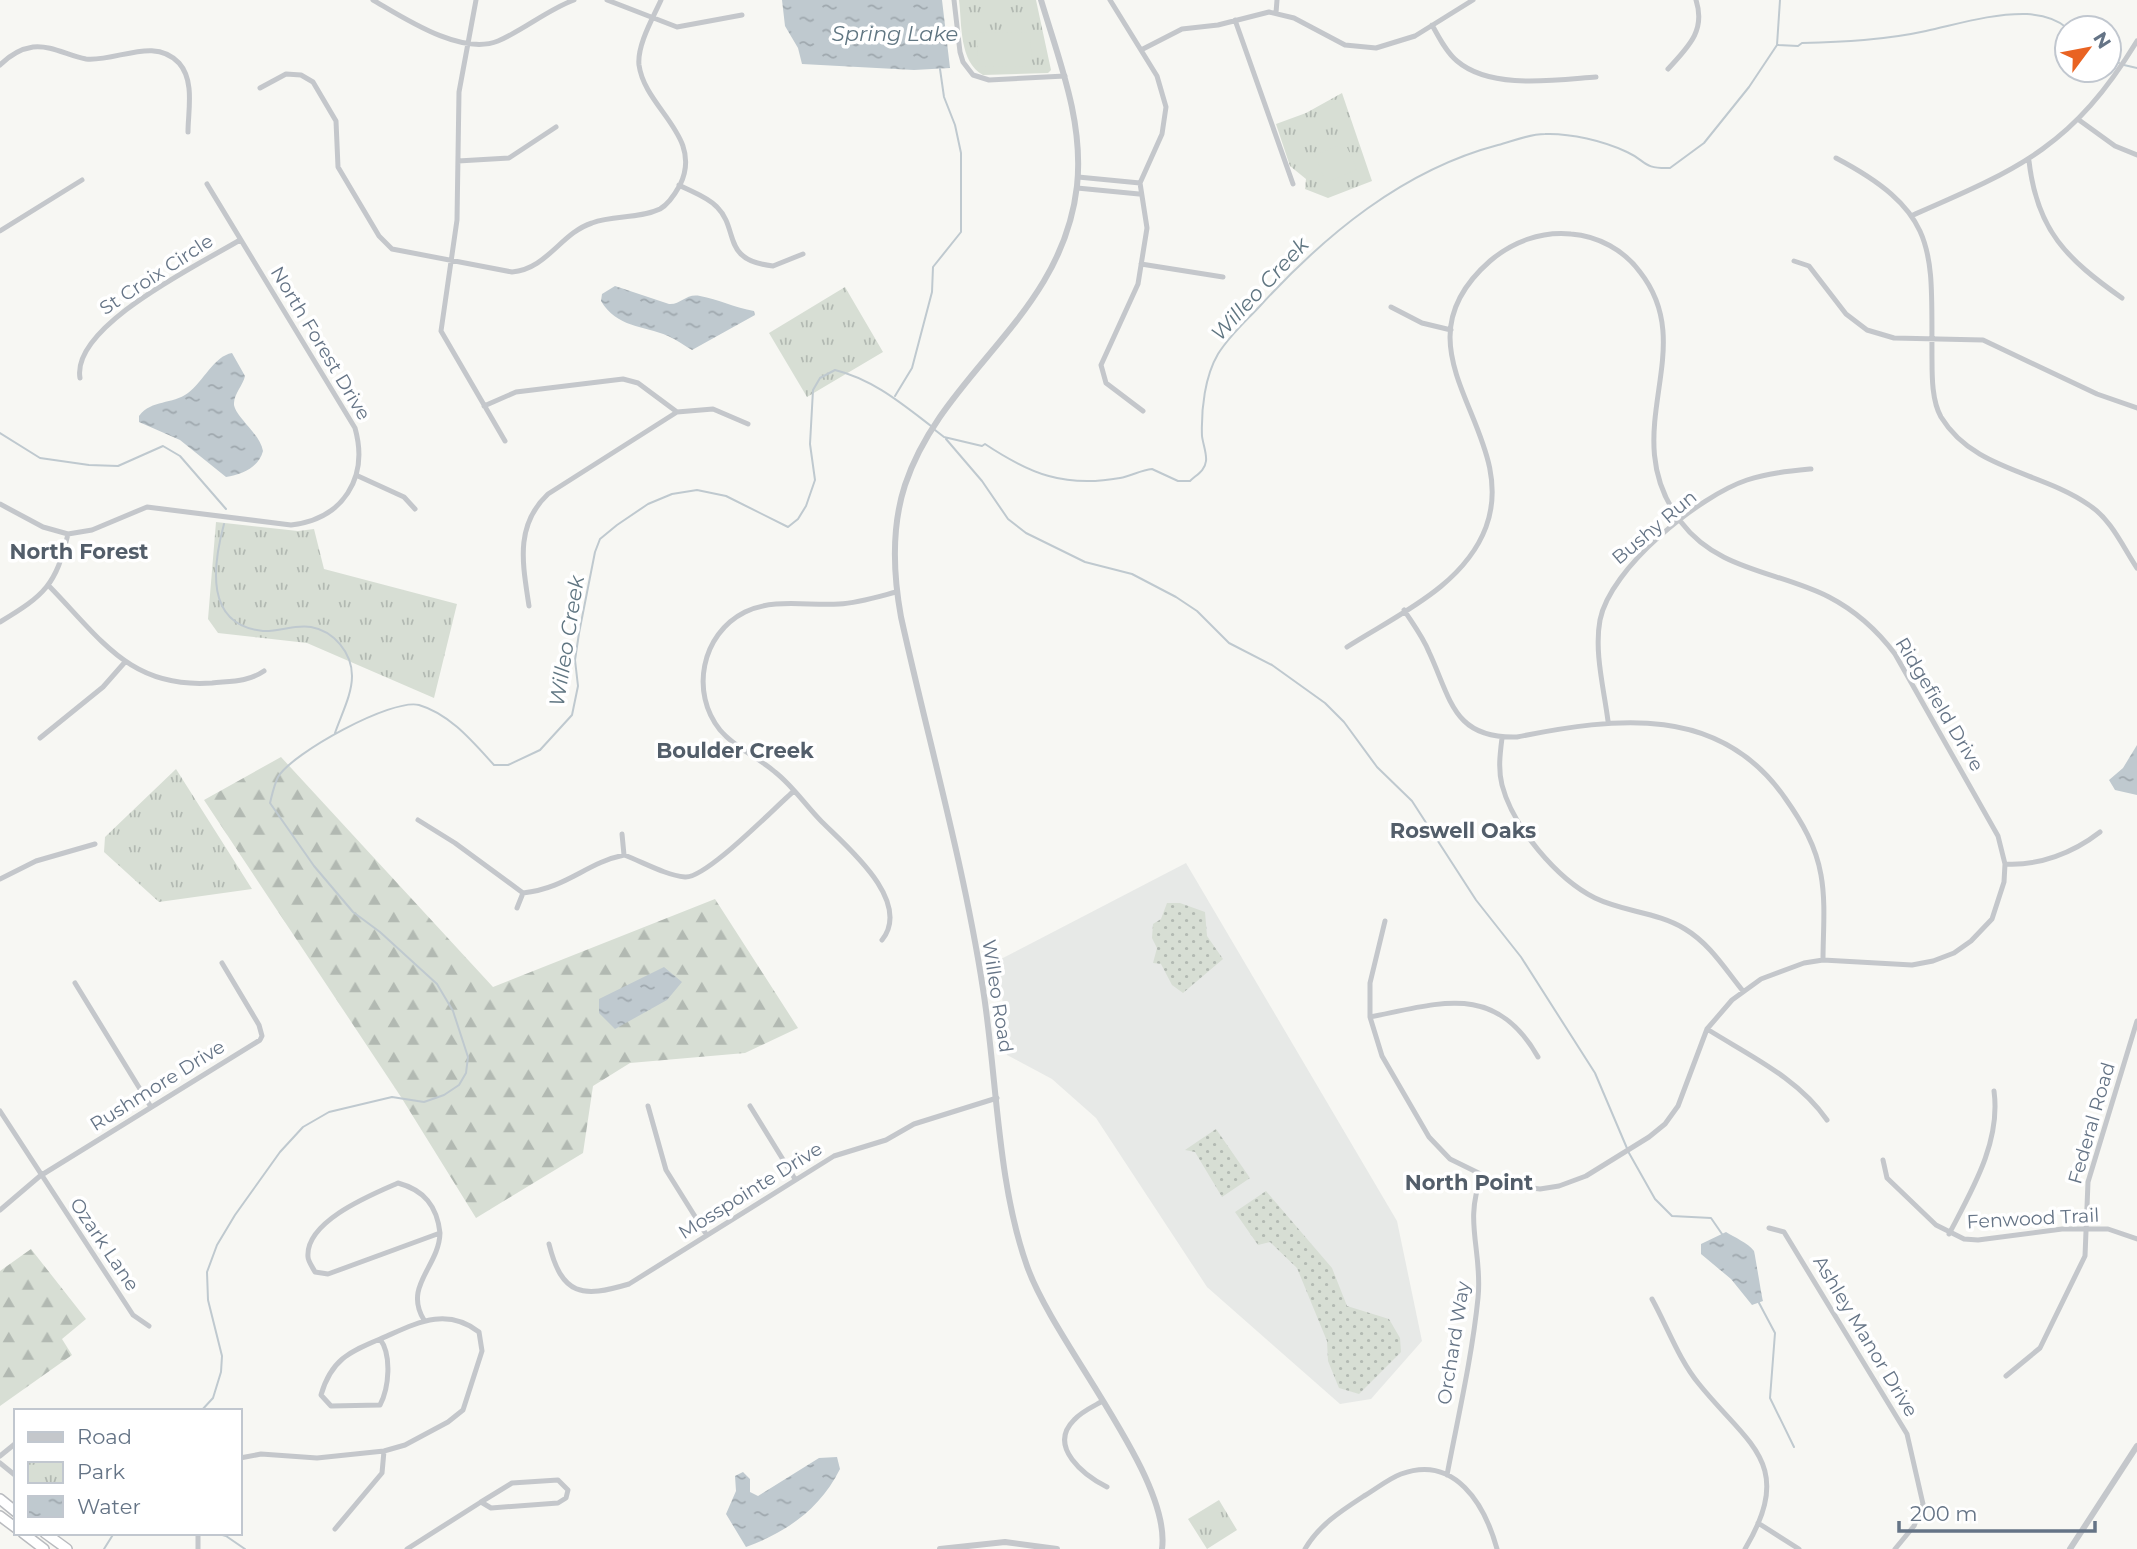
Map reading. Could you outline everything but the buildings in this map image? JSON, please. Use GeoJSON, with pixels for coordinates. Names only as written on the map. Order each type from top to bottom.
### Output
{"type":"FeatureCollection","features":[{"type":"Feature","properties":{"kind":"highway"},"geometry":{"type":"LineString","coordinates":[[0,1499],[14,1510]]}},
{"type":"Feature","properties":{"kind":"highway"},"geometry":{"type":"LineString","coordinates":[[26,1535],[44,1549]]}},
{"type":"Feature","properties":{"kind":"highway"},"geometry":{"type":"LineString","coordinates":[[48,1535],[67,1549]]}},
{"type":"Feature","properties":{"kind":"street"},"geometry":{"type":"LineString","coordinates":[[373,0],[429,31],[483,44],[500,40],[574,0]]}},
{"type":"Feature","properties":{"kind":"street"},"geometry":{"type":"LineString","coordinates":[[476,0],[458,103],[457,220],[441,331],[505,441]]}},
{"type":"Feature","properties":{"kind":"street"},"geometry":{"type":"LineString","coordinates":[[607,0],[653,19],[684,27],[742,15]]}},
{"type":"Feature","properties":{"kind":"street"},"geometry":{"type":"LineString","coordinates":[[260,88],[286,74],[301,75],[313,82],[336,121],[338,167],[379,236],[392,249],[512,272],[527,270],[585,225],[659,209],[671,199],[679,186],[686,168],[686,150],[640,67],[641,51],[662,0]]}},
{"type":"Feature","properties":{"kind":"street"},"geometry":{"type":"LineString","coordinates":[[954,0],[960,52],[963,62],[973,75],[989,80],[1065,76]]}},
{"type":"Feature","properties":{"kind":"street","name":"Willeo Road"},"geometry":{"type":"LineString","coordinates":[[1041,0],[1065,76],[1076,133],[1077,188],[1063,245],[1045,282],[944,413],[916,459],[904,487],[895,530],[896,592],[978,961],[1014,1223],[1027,1266],[1048,1315],[1157,1502],[1162,1524],[1162,1549]]}},
{"type":"Feature","properties":{"kind":"street"},"geometry":{"type":"LineString","coordinates":[[1110,0],[1162,87],[1166,107],[1162,134],[1140,183],[1139,194],[1147,222],[1141,264],[1130,307],[1101,365],[1106,383],[1143,411]]}},
{"type":"Feature","properties":{"kind":"street"},"geometry":{"type":"LineString","coordinates":[[1276,13],[1277,0]]}},
{"type":"Feature","properties":{"kind":"street"},"geometry":{"type":"LineString","coordinates":[[1141,50],[1174,31],[1235,20],[1256,13],[1276,13],[1294,19],[1333,41],[1362,48],[1403,41],[1473,0]]}},
{"type":"Feature","properties":{"kind":"street"},"geometry":{"type":"LineString","coordinates":[[1668,69],[1690,46],[1699,29],[1696,0]]}},
{"type":"Feature","properties":{"kind":"street"},"geometry":{"type":"LineString","coordinates":[[1235,20],[1293,184]]}},
{"type":"Feature","properties":{"kind":"street"},"geometry":{"type":"LineString","coordinates":[[1432,25],[1457,62],[1490,75],[1535,82],[1596,77]]}},
{"type":"Feature","properties":{"kind":"street"},"geometry":{"type":"LineString","coordinates":[[1913,215],[2029,161],[2079,120],[2137,41]]}},
{"type":"Feature","properties":{"kind":"street"},"geometry":{"type":"LineString","coordinates":[[0,65],[15,53],[34,47],[96,59],[148,50],[166,53],[178,62],[188,79],[188,132]]}},
{"type":"Feature","properties":{"kind":"street"},"geometry":{"type":"LineString","coordinates":[[2079,120],[2115,146],[2137,155]]}},
{"type":"Feature","properties":{"kind":"street"},"geometry":{"type":"LineString","coordinates":[[458,161],[509,158],[556,127]]}},
{"type":"Feature","properties":{"kind":"street"},"geometry":{"type":"LineString","coordinates":[[1836,158],[1881,184],[1913,215],[1924,241],[1931,271],[1933,389],[1940,415],[1963,444],[1991,461],[2088,503],[2103,515],[2137,568]]}},
{"type":"Feature","properties":{"kind":"street"},"geometry":{"type":"LineString","coordinates":[[2029,161],[2037,203],[2055,239],[2080,268],[2122,298]]}},
{"type":"Feature","properties":{"kind":"street"},"geometry":{"type":"LineString","coordinates":[[1078,177],[1140,183]]}},
{"type":"Feature","properties":{"kind":"street"},"geometry":{"type":"LineString","coordinates":[[0,230],[82,180]]}},
{"type":"Feature","properties":{"kind":"street","name":"North Forest Drive"},"geometry":{"type":"LineString","coordinates":[[207,184],[351,419],[360,449],[358,476]]}},
{"type":"Feature","properties":{"kind":"street"},"geometry":{"type":"LineString","coordinates":[[679,186],[716,206],[725,219],[733,244],[745,257],[773,267],[803,254]]}},
{"type":"Feature","properties":{"kind":"street"},"geometry":{"type":"LineString","coordinates":[[1077,188],[1139,194]]}},
{"type":"Feature","properties":{"kind":"street","name":"Ridgefield Drive"},"geometry":{"type":"LineString","coordinates":[[1347,647],[1445,583],[1465,564],[1481,538],[1491,506],[1490,461],[1454,374],[1451,330],[1459,303],[1474,278],[1494,257],[1521,241],[1548,234],[1576,234],[1603,242],[1626,257],[1649,285],[1663,322],[1665,349],[1653,416],[1653,449],[1662,487],[1680,521],[1702,543],[1724,559],[1827,596],[1854,611],[1877,632],[1895,654],[1994,826],[2005,864],[2001,895],[1992,919],[1954,953],[1934,961],[1912,965],[1823,960],[1782,969],[1742,991],[1707,1029],[1678,1106],[1665,1124],[1649,1138],[1586,1176],[1559,1186],[1519,1188],[1482,1176],[1450,1159],[1429,1137],[1382,1056],[1370,1017],[1370,984],[1385,920]]}},
{"type":"Feature","properties":{"kind":"street","name":"St Croix Circle"},"geometry":{"type":"LineString","coordinates":[[80,378],[78,362],[82,354],[109,321],[240,240]]}},
{"type":"Feature","properties":{"kind":"street"},"geometry":{"type":"LineString","coordinates":[[1794,261],[1809,266],[1846,314],[1867,330],[1894,338],[1983,340],[2097,394],[2137,408]]}},
{"type":"Feature","properties":{"kind":"street"},"geometry":{"type":"LineString","coordinates":[[1141,264],[1223,277]]}},
{"type":"Feature","properties":{"kind":"street"},"geometry":{"type":"LineString","coordinates":[[1391,307],[1422,323],[1451,330]]}},
{"type":"Feature","properties":{"kind":"street"},"geometry":{"type":"LineString","coordinates":[[484,406],[516,391],[623,379],[638,383],[677,412]]}},
{"type":"Feature","properties":{"kind":"street"},"geometry":{"type":"LineString","coordinates":[[529,606],[522,542],[536,506],[554,489],[677,412],[713,409],[748,424]]}},
{"type":"Feature","properties":{"kind":"street","name":"Bushy Run"},"geometry":{"type":"LineString","coordinates":[[1608,722],[1598,641],[1605,602],[1628,566],[1680,521],[1728,488],[1783,471],[1811,470]]}},
{"type":"Feature","properties":{"kind":"street"},"geometry":{"type":"LineString","coordinates":[[0,504],[29,522],[68,534],[92,530],[146,507],[282,525],[301,524],[320,518],[336,508],[347,496],[358,476],[404,497],[415,509]]}},
{"type":"Feature","properties":{"kind":"street"},"geometry":{"type":"LineString","coordinates":[[0,622],[49,586],[57,574],[68,534]]}},
{"type":"Feature","properties":{"kind":"street"},"geometry":{"type":"LineString","coordinates":[[49,586],[125,662],[156,678],[186,684],[247,680],[264,671]]}},
{"type":"Feature","properties":{"kind":"street"},"geometry":{"type":"LineString","coordinates":[[882,940],[889,930],[890,917],[874,877],[858,855],[773,770],[728,739],[713,719],[702,683],[711,646],[730,622],[758,606],[843,604],[896,592]]}},
{"type":"Feature","properties":{"kind":"street"},"geometry":{"type":"LineString","coordinates":[[1404,610],[1428,649],[1454,712],[1476,730],[1502,737],[1608,722],[1651,723],[1706,735],[1739,751],[1768,774],[1800,818],[1816,855],[1823,890],[1823,960]]}},
{"type":"Feature","properties":{"kind":"street"},"geometry":{"type":"LineString","coordinates":[[40,738],[103,687],[125,662]]}},
{"type":"Feature","properties":{"kind":"street"},"geometry":{"type":"LineString","coordinates":[[1502,737],[1500,770],[1506,797],[1553,868],[1595,898],[1661,917],[1688,931],[1712,952],[1742,991]]}},
{"type":"Feature","properties":{"kind":"street"},"geometry":{"type":"LineString","coordinates":[[418,820],[455,843],[523,893],[560,886],[612,858],[624,855],[674,874],[691,877],[718,861],[794,791]]}},
{"type":"Feature","properties":{"kind":"street"},"geometry":{"type":"LineString","coordinates":[[2005,864],[2025,865],[2046,860],[2100,832]]}},
{"type":"Feature","properties":{"kind":"street"},"geometry":{"type":"LineString","coordinates":[[622,834],[624,855]]}},
{"type":"Feature","properties":{"kind":"street"},"geometry":{"type":"LineString","coordinates":[[0,879],[36,861],[95,844]]}},
{"type":"Feature","properties":{"kind":"street"},"geometry":{"type":"LineString","coordinates":[[517,908],[523,893]]}},
{"type":"Feature","properties":{"kind":"street","name":"Rushmore Drive"},"geometry":{"type":"LineString","coordinates":[[0,1210],[40,1176],[256,1043],[262,1035],[222,964]]}},
{"type":"Feature","properties":{"kind":"street"},"geometry":{"type":"LineString","coordinates":[[75,983],[151,1107]]}},
{"type":"Feature","properties":{"kind":"street"},"geometry":{"type":"LineString","coordinates":[[1370,1017],[1446,1002],[1477,1004],[1497,1011],[1514,1023],[1538,1057]]}},
{"type":"Feature","properties":{"kind":"street","name":"Federal Road"},"geometry":{"type":"LineString","coordinates":[[2006,1376],[2032,1356],[2046,1338],[2085,1256],[2088,1182],[2137,1021]]}},
{"type":"Feature","properties":{"kind":"street"},"geometry":{"type":"LineString","coordinates":[[1707,1029],[1797,1084],[1828,1120]]}},
{"type":"Feature","properties":{"kind":"street"},"geometry":{"type":"LineString","coordinates":[[1949,1234],[1985,1159],[1996,1104],[1994,1091]]}},
{"type":"Feature","properties":{"kind":"street","name":"Mosspointe Drive"},"geometry":{"type":"LineString","coordinates":[[549,1244],[556,1270],[573,1287],[597,1294],[629,1284],[834,1156],[886,1140],[914,1124],[997,1098]]}},
{"type":"Feature","properties":{"kind":"street"},"geometry":{"type":"LineString","coordinates":[[648,1106],[666,1170],[706,1234]]}},
{"type":"Feature","properties":{"kind":"street"},"geometry":{"type":"LineString","coordinates":[[750,1106],[795,1179]]}},
{"type":"Feature","properties":{"kind":"street","name":"Ozark Lane"},"geometry":{"type":"LineString","coordinates":[[0,1111],[133,1315],[149,1326]]}},
{"type":"Feature","properties":{"kind":"street","name":"Fenwood Trail"},"geometry":{"type":"LineString","coordinates":[[1883,1160],[1887,1178],[1949,1234],[1978,1240],[2042,1230],[2087,1229],[2122,1232],[2137,1238]]}},
{"type":"Feature","properties":{"kind":"street","name":"Orchard Way"},"geometry":{"type":"LineString","coordinates":[[1447,1475],[1478,1299],[1479,1264],[1472,1211],[1482,1176]]}},
{"type":"Feature","properties":{"kind":"street"},"geometry":{"type":"LineString","coordinates":[[424,1320],[416,1301],[417,1292],[437,1252],[440,1233],[437,1217],[428,1200],[414,1187],[398,1183],[346,1206],[311,1242],[308,1257],[315,1272],[328,1274],[440,1233]]}},
{"type":"Feature","properties":{"kind":"street","name":"Ashley Manor Drive"},"geometry":{"type":"LineString","coordinates":[[1769,1228],[1784,1232],[1907,1434],[1923,1504],[1914,1526],[1895,1549]]}},
{"type":"Feature","properties":{"kind":"street"},"geometry":{"type":"LineString","coordinates":[[1652,1299],[1697,1382],[1744,1431],[1766,1473],[1766,1505],[1745,1549]]}},
{"type":"Feature","properties":{"kind":"street"},"geometry":{"type":"LineString","coordinates":[[242,1458],[261,1454],[317,1458],[384,1451],[405,1445],[456,1417],[463,1410],[482,1351],[479,1332],[457,1319],[424,1320],[380,1339],[343,1356],[325,1382],[321,1395],[331,1406],[380,1405],[388,1390],[388,1354],[380,1339]]}},
{"type":"Feature","properties":{"kind":"street"},"geometry":{"type":"LineString","coordinates":[[1101,1402],[1072,1421],[1066,1442],[1068,1453],[1085,1476],[1107,1487]]}},
{"type":"Feature","properties":{"kind":"street"},"geometry":{"type":"LineString","coordinates":[[0,1456],[14,1445]]}},
{"type":"Feature","properties":{"kind":"street"},"geometry":{"type":"LineString","coordinates":[[2071,1549],[2137,1446]]}},
{"type":"Feature","properties":{"kind":"street"},"geometry":{"type":"LineString","coordinates":[[335,1529],[382,1473],[384,1451]]}},
{"type":"Feature","properties":{"kind":"street"},"geometry":{"type":"LineString","coordinates":[[0,1463],[14,1474]]}},
{"type":"Feature","properties":{"kind":"street"},"geometry":{"type":"LineString","coordinates":[[1305,1549],[1331,1518],[1390,1480],[1413,1471],[1447,1475],[1464,1485],[1477,1500],[1497,1549]]}},
{"type":"Feature","properties":{"kind":"street"},"geometry":{"type":"LineString","coordinates":[[407,1549],[504,1487],[519,1482],[558,1480],[568,1490],[566,1498],[558,1503],[491,1507],[481,1502]]}},
{"type":"Feature","properties":{"kind":"street"},"geometry":{"type":"LineString","coordinates":[[1758,1524],[1799,1549]]}},
{"type":"Feature","properties":{"kind":"street"},"geometry":{"type":"LineString","coordinates":[[940,1549],[1006,1542],[1057,1549]]}},
{"type":"Feature","properties":{"kind":"shaded area"},"geometry":{"type":"Polygon","coordinates":[[[1186,863],[1397,1221],[1422,1341],[1371,1399],[1340,1404],[1207,1287],[1096,1118],[1052,1079],[1007,1055],[999,960],[1186,863]]]}},
{"type":"Feature","properties":{"kind":"green space"},"geometry":{"type":"Polygon","coordinates":[[[959,0],[1036,0],[1051,70],[1048,73],[983,75],[975,69],[963,42],[959,0]]]}},
{"type":"Feature","properties":{"kind":"green space"},"geometry":{"type":"Polygon","coordinates":[[[1030,32],[1032,65],[1029,67],[978,66],[977,33],[1030,32]]]}},
{"type":"Feature","properties":{"kind":"green space"},"geometry":{"type":"Polygon","coordinates":[[[1342,93],[1372,181],[1328,198],[1305,189],[1306,179],[1290,166],[1276,124],[1306,113],[1342,93]]]}},
{"type":"Feature","properties":{"kind":"green space"},"geometry":{"type":"Polygon","coordinates":[[[1345,143],[1357,169],[1326,183],[1315,155],[1345,143]]]}},
{"type":"Feature","properties":{"kind":"green space"},"geometry":{"type":"Polygon","coordinates":[[[845,287],[883,352],[807,397],[769,333],[845,287]]]}},
{"type":"Feature","properties":{"kind":"green space"},"geometry":{"type":"Polygon","coordinates":[[[216,522],[298,531],[314,529],[324,569],[457,604],[434,698],[307,643],[218,633],[208,619],[216,522]]]}},
{"type":"Feature","properties":{"kind":"green space"},"geometry":{"type":"Polygon","coordinates":[[[281,757],[493,987],[715,899],[798,1028],[745,1053],[630,1063],[593,1086],[583,1153],[476,1218],[401,1097],[204,800],[281,757]]]}},
{"type":"Feature","properties":{"kind":"green space"},"geometry":{"type":"Polygon","coordinates":[[[176,769],[252,889],[159,902],[104,852],[105,837],[176,769]]]}},
{"type":"Feature","properties":{"kind":"green space"},"geometry":{"type":"Polygon","coordinates":[[[1167,903],[1180,903],[1205,912],[1207,936],[1223,959],[1183,993],[1172,985],[1161,964],[1153,963],[1157,948],[1152,938],[1153,924],[1161,919],[1167,903]]]}},
{"type":"Feature","properties":{"kind":"green space"},"geometry":{"type":"Polygon","coordinates":[[[1216,1129],[1250,1178],[1222,1197],[1195,1152],[1185,1150],[1216,1129]]]}},
{"type":"Feature","properties":{"kind":"green space"},"geometry":{"type":"Polygon","coordinates":[[[1266,1191],[1332,1268],[1347,1306],[1389,1319],[1400,1338],[1401,1352],[1359,1394],[1339,1388],[1328,1361],[1327,1341],[1297,1268],[1270,1242],[1258,1245],[1235,1212],[1266,1191]]]}},
{"type":"Feature","properties":{"kind":"green space"},"geometry":{"type":"Polygon","coordinates":[[[31,1249],[86,1319],[62,1339],[72,1355],[0,1406],[0,1271],[31,1249]]]}},
{"type":"Feature","properties":{"kind":"green space"},"geometry":{"type":"Polygon","coordinates":[[[1219,1500],[1237,1530],[1207,1549],[1188,1519],[1219,1500]]]}},
{"type":"Feature","properties":{"kind":"water","name":"Spring Lake"},"geometry":{"type":"Polygon","coordinates":[[[782,0],[942,0],[950,68],[914,70],[802,64],[798,48],[785,26],[782,0]]]}},
{"type":"Feature","properties":{"kind":"water"},"geometry":{"type":"Polygon","coordinates":[[[615,286],[669,304],[691,296],[707,297],[754,311],[755,315],[692,350],[659,332],[623,321],[607,310],[601,301],[602,294],[615,286]]]}},
{"type":"Feature","properties":{"kind":"water"},"geometry":{"type":"Polygon","coordinates":[[[232,353],[245,376],[235,396],[235,408],[261,444],[263,451],[258,462],[249,469],[226,477],[180,440],[139,422],[139,416],[156,404],[188,393],[214,364],[232,353]]]}},
{"type":"Feature","properties":{"kind":"water"},"geometry":{"type":"Polygon","coordinates":[[[2137,745],[2137,795],[2115,790],[2109,780],[2123,768],[2137,745]]]}},
{"type":"Feature","properties":{"kind":"water"},"geometry":{"type":"Polygon","coordinates":[[[664,967],[682,982],[667,1000],[615,1029],[599,1013],[599,999],[664,967]]]}},
{"type":"Feature","properties":{"kind":"water"},"geometry":{"type":"Polygon","coordinates":[[[1726,1232],[1754,1251],[1763,1301],[1752,1305],[1731,1279],[1701,1254],[1701,1244],[1726,1232]]]}},
{"type":"Feature","properties":{"kind":"water"},"geometry":{"type":"Polygon","coordinates":[[[837,1457],[840,1469],[823,1496],[812,1507],[775,1534],[746,1547],[726,1514],[736,1491],[735,1476],[743,1472],[750,1479],[750,1492],[758,1496],[819,1458],[837,1457]]]}},
{"type":"Feature","properties":{"kind":"waterway","name":"Willeo Creek"},"geometry":{"type":"LineString","coordinates":[[935,430],[944,437],[982,446],[985,444],[1033,471],[1065,480],[1100,481],[1152,469],[1178,481],[1190,481],[1205,464],[1203,404],[1207,382],[1218,354],[1232,335],[1285,280],[1339,230],[1398,188],[1430,171],[1463,156],[1533,135],[1555,134],[1587,138],[1618,148],[1649,166],[1670,168],[1704,143],[1749,87],[1777,45],[1780,0]]}},
{"type":"Feature","properties":{"kind":"waterway"},"geometry":{"type":"LineString","coordinates":[[1778,45],[1798,46],[1802,43],[1895,37],[2014,14],[2043,16],[2053,20]]}},
{"type":"Feature","properties":{"kind":"waterway"},"geometry":{"type":"LineString","coordinates":[[2124,65],[2137,68]]}},
{"type":"Feature","properties":{"kind":"waterway"},"geometry":{"type":"LineString","coordinates":[[895,396],[912,368],[932,292],[933,267],[961,232],[961,153],[955,125],[944,97],[940,69]]}},
{"type":"Feature","properties":{"kind":"waterway","name":"Willeo Creek"},"geometry":{"type":"LineString","coordinates":[[203,1409],[213,1398],[221,1372],[222,1356],[208,1300],[207,1272],[217,1245],[235,1215],[280,1152],[303,1127],[329,1112],[392,1097],[424,1102],[444,1095],[459,1085],[466,1073],[468,1057],[453,1011],[437,984],[380,932],[353,912],[314,866],[270,803],[278,777],[302,755],[344,729],[366,718],[406,705],[419,705],[441,715],[460,730],[494,765],[508,765],[540,750],[572,715],[578,686],[575,660],[579,633],[600,539],[648,504],[672,494],[697,490],[726,496],[788,527],[798,519],[806,506],[815,480],[810,444],[813,390],[820,378],[835,370],[874,386],[931,426]]}},
{"type":"Feature","properties":{"kind":"waterway"},"geometry":{"type":"LineString","coordinates":[[0,433],[40,458],[89,465],[118,466],[163,446],[180,456],[226,509]]}},
{"type":"Feature","properties":{"kind":"waterway"},"geometry":{"type":"LineString","coordinates":[[946,439],[982,481],[1008,519],[1026,533],[1085,562],[1132,574],[1176,597],[1197,611],[1229,643],[1272,665],[1325,703],[1344,722],[1377,767],[1412,801],[1476,900],[1521,957],[1595,1073],[1629,1153],[1655,1199],[1672,1216],[1711,1218],[1722,1234]]}},
{"type":"Feature","properties":{"kind":"waterway"},"geometry":{"type":"LineString","coordinates":[[224,524],[217,557],[217,591],[230,618],[244,626],[263,631],[299,626],[319,629],[334,638],[345,651],[351,667],[352,683],[335,733]]}},
{"type":"Feature","properties":{"kind":"waterway"},"geometry":{"type":"LineString","coordinates":[[1758,1301],[1775,1333],[1770,1398],[1794,1447]]}},
{"type":"Feature","properties":{"kind":"waterway","name":"Willeo Creek"},"geometry":{"type":"LineString","coordinates":[[104,1549],[113,1535]]}},
{"type":"Feature","properties":{"kind":"waterway"},"geometry":{"type":"LineString","coordinates":[[222,1535],[245,1549]]}},
{"type":"Feature","properties":{"kind":"district","name":"North Forest"},"geometry":{"type":"Point","coordinates":[79,552]}},
{"type":"Feature","properties":{"kind":"district","name":"Boulder Creek"},"geometry":{"type":"Point","coordinates":[735,751]}},
{"type":"Feature","properties":{"kind":"district","name":"Roswell Oaks"},"geometry":{"type":"Point","coordinates":[1463,831]}},
{"type":"Feature","properties":{"kind":"district","name":"North Point"},"geometry":{"type":"Point","coordinates":[1469,1183]}}]}
